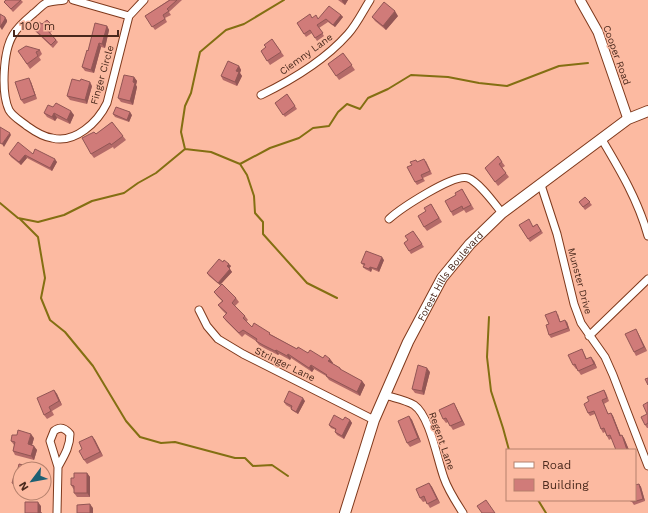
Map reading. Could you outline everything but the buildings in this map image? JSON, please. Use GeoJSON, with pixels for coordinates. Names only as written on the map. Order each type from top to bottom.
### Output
{"type":"FeatureCollection","features":[{"type":"Feature","properties":{"kind":"main road","name":"Forest Hills Boulevard"},"geometry":{"type":"LineString","coordinates":[[345,513],[374,420],[408,342],[442,278],[470,244],[502,213],[628,119],[648,111]]}},
{"type":"Feature","properties":{"kind":"street","name":"Finger Circle"},"geometry":{"type":"LineString","coordinates":[[64,0],[45,3],[24,22],[13,35],[7,52],[4,79],[6,101],[9,110],[15,117],[32,130],[51,138],[65,138],[81,132],[91,125],[103,111],[107,103],[129,16]]}},
{"type":"Feature","properties":{"kind":"street"},"geometry":{"type":"LineString","coordinates":[[73,0],[129,16],[144,0]]}},
{"type":"Feature","properties":{"kind":"street","name":"Ciemny Lane"},"geometry":{"type":"LineString","coordinates":[[261,95],[296,76],[334,47],[349,32],[370,0]]}},
{"type":"Feature","properties":{"kind":"street","name":"Cooper Road"},"geometry":{"type":"LineString","coordinates":[[580,0],[598,32],[628,119]]}},
{"type":"Feature","properties":{"kind":"street"},"geometry":{"type":"LineString","coordinates":[[601,138],[627,183],[643,218],[648,236]]}},
{"type":"Feature","properties":{"kind":"street"},"geometry":{"type":"LineString","coordinates":[[389,219],[411,202],[455,179],[466,177],[473,180],[479,186],[502,213]]}},
{"type":"Feature","properties":{"kind":"street","name":"Munster Drive"},"geometry":{"type":"LineString","coordinates":[[541,185],[556,234],[574,304],[581,323],[605,357],[648,466]]}},
{"type":"Feature","properties":{"kind":"street"},"geometry":{"type":"LineString","coordinates":[[589,336],[648,279]]}},
{"type":"Feature","properties":{"kind":"street","name":"Stringer Lane"},"geometry":{"type":"LineString","coordinates":[[199,310],[207,326],[218,339],[243,354],[374,420]]}},
{"type":"Feature","properties":{"kind":"street","name":"Regent Lane"},"geometry":{"type":"LineString","coordinates":[[385,395],[413,405],[421,412],[427,424],[444,478],[463,513]]}},
{"type":"Feature","properties":{"kind":"street"},"geometry":{"type":"LineString","coordinates":[[57,513],[58,467],[50,441],[54,431],[64,428],[70,434],[70,441],[58,467]]}},
{"type":"Feature","properties":{"kind":"waterway"},"geometry":{"type":"LineString","coordinates":[[185,149],[181,132],[185,106],[191,93],[200,52],[226,30],[244,24],[284,0]]}},
{"type":"Feature","properties":{"kind":"waterway"},"geometry":{"type":"LineString","coordinates":[[0,203],[18,218],[38,222],[64,215],[92,201],[124,193],[156,173],[185,149],[211,152],[240,164],[270,148],[299,138],[313,128],[329,126],[338,112],[347,104],[360,109],[368,98],[388,89],[411,75],[448,77],[479,83],[507,86],[559,66],[588,63]]}},
{"type":"Feature","properties":{"kind":"waterway"},"geometry":{"type":"LineString","coordinates":[[240,164],[247,175],[254,196],[255,213],[263,222],[263,234],[307,283],[337,298]]}},
{"type":"Feature","properties":{"kind":"waterway"},"geometry":{"type":"LineString","coordinates":[[20,219],[38,237],[45,278],[41,298],[50,320],[65,332],[93,366],[126,421],[140,437],[161,443],[175,442],[235,458],[245,458],[253,466],[272,465],[288,476]]}},
{"type":"Feature","properties":{"kind":"waterway"},"geometry":{"type":"LineString","coordinates":[[489,317],[487,357],[491,391],[509,449]]}},
{"type":"Feature","properties":{"kind":"waterway"},"geometry":{"type":"LineString","coordinates":[[539,501],[546,513]]}}]}
